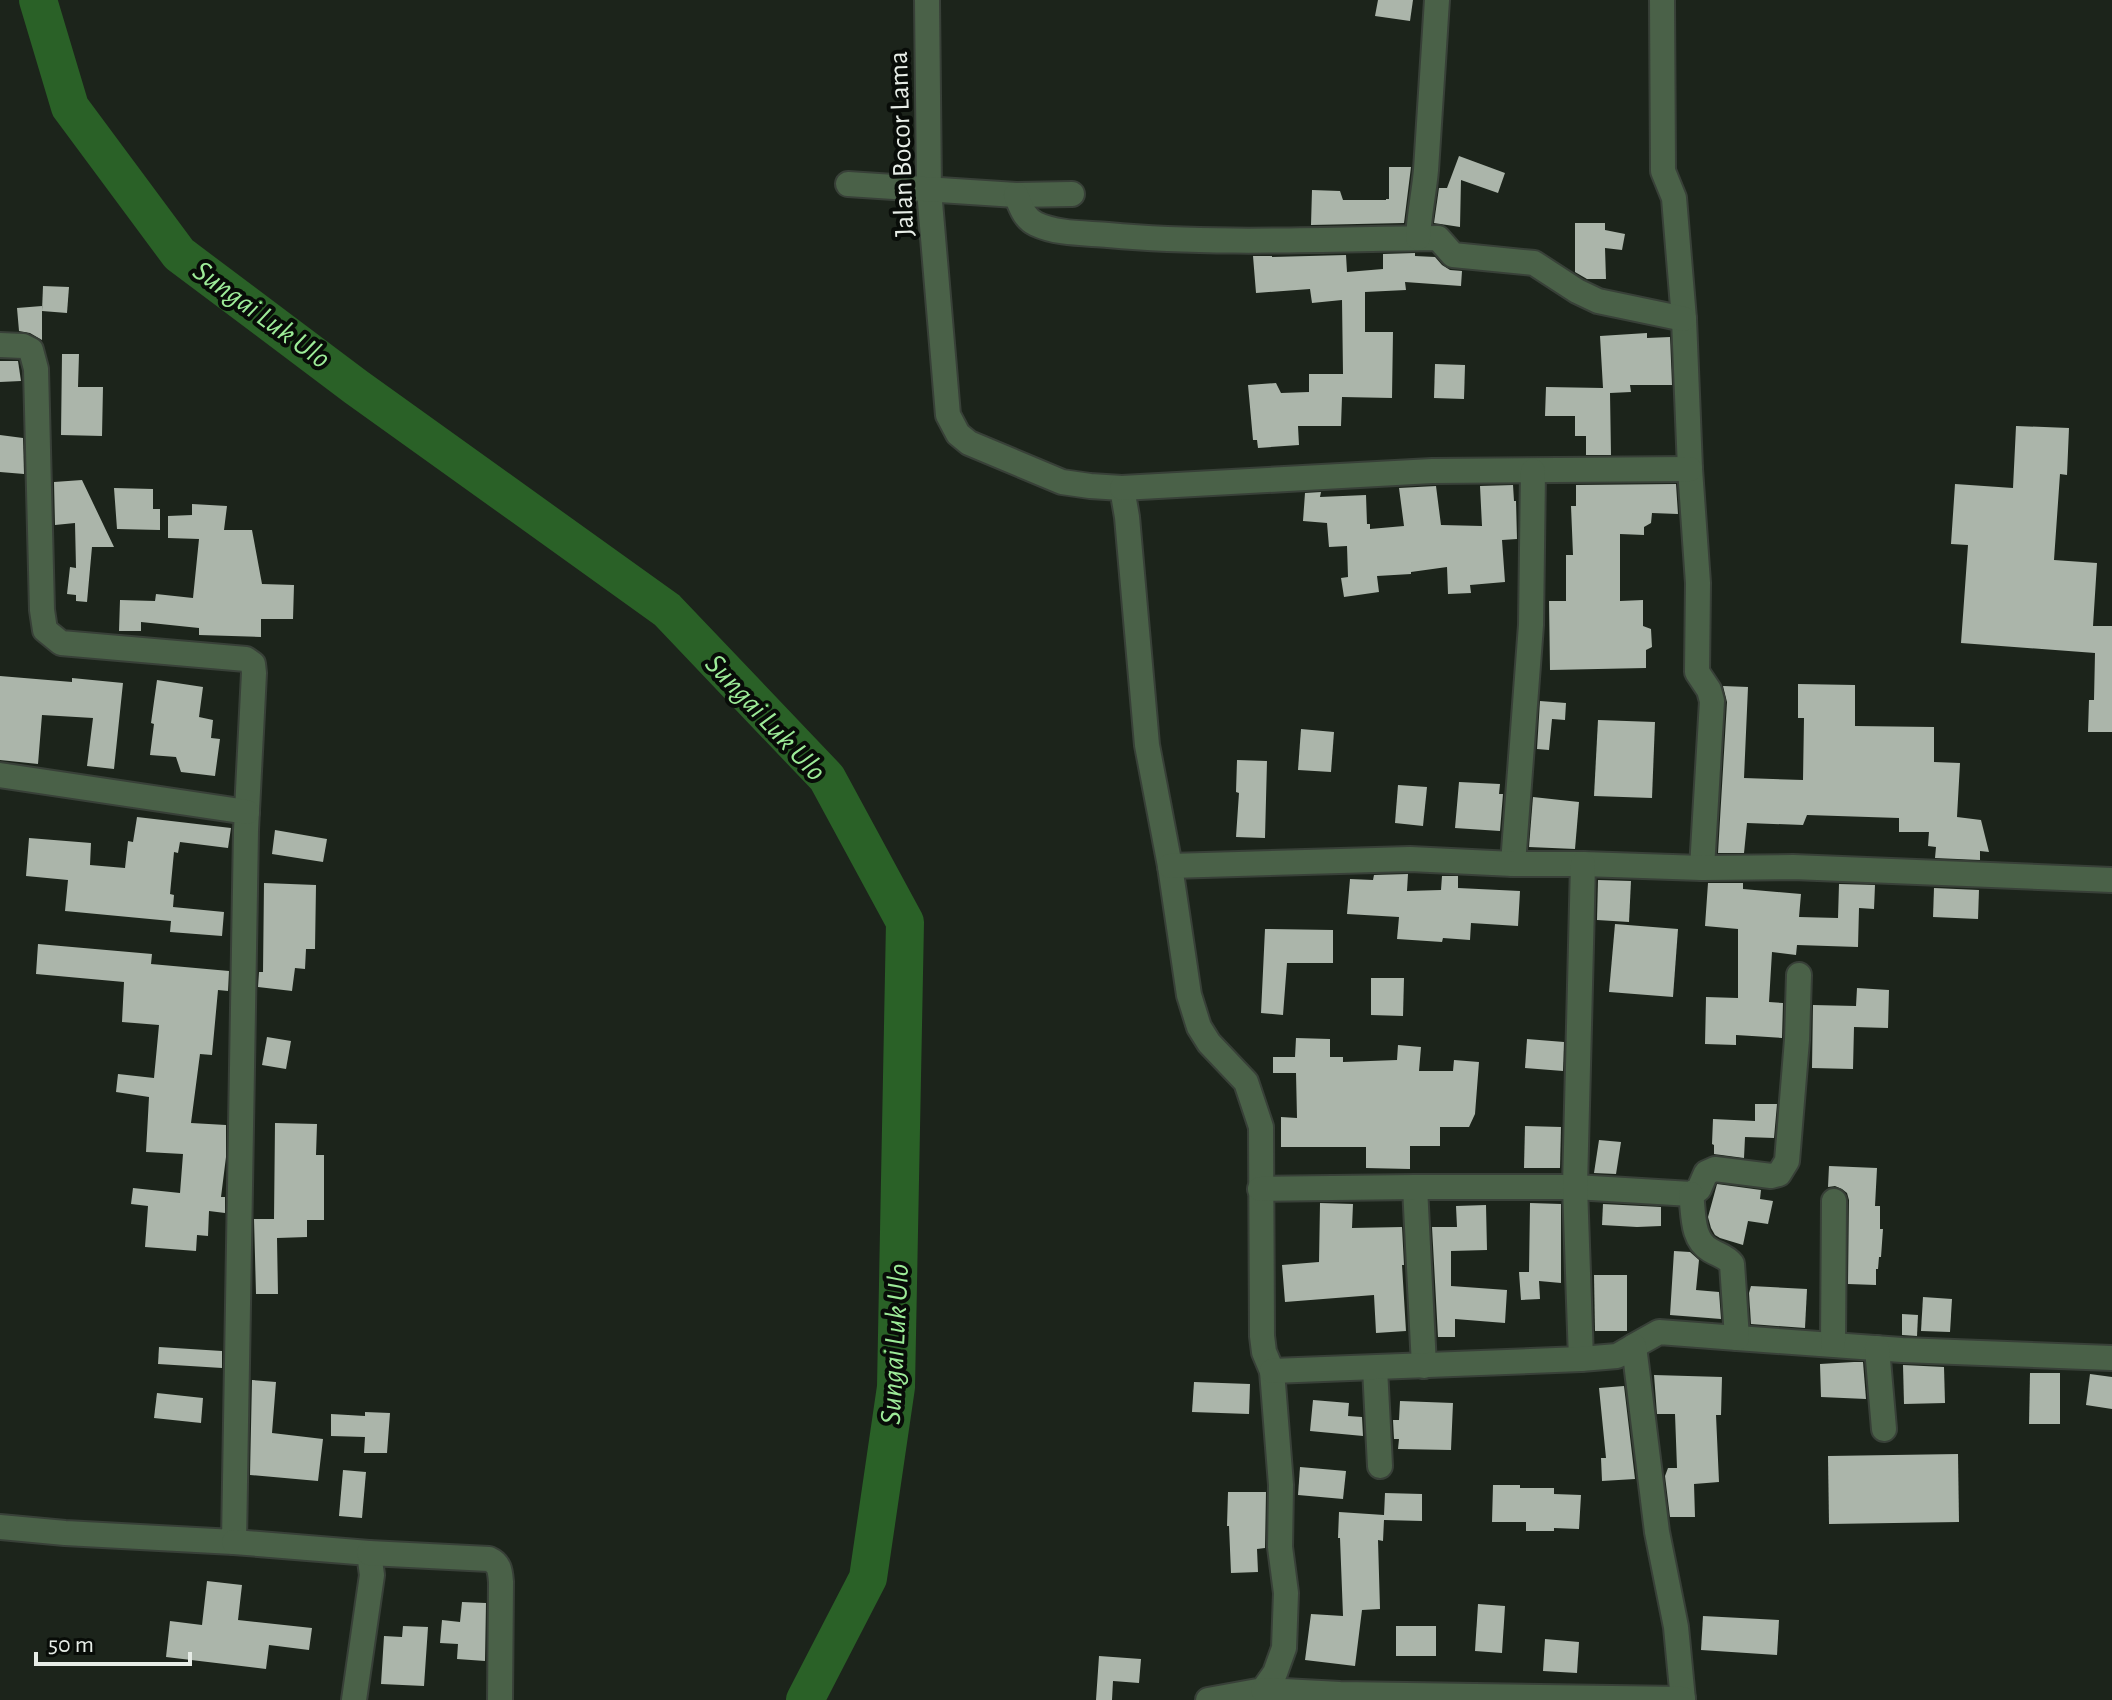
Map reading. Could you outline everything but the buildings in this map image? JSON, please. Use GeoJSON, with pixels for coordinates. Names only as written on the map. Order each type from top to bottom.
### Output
{"type":"FeatureCollection","features":[{"type":"Feature","properties":{"kind":"street","name":"Jalan Bocor Lama"},"geometry":{"type":"LineString","coordinates":[[927,0],[929,190],[948,415],[958,434],[969,443],[1062,482],[1122,488],[1432,471],[1690,469]]}},
{"type":"Feature","properties":{"kind":"street"},"geometry":{"type":"LineString","coordinates":[[1418,238],[1437,0]]}},
{"type":"Feature","properties":{"kind":"street"},"geometry":{"type":"LineString","coordinates":[[1662,0],[1663,171],[1674,198],[1684,319],[1698,583],[1697,672],[1712,701],[1702,868]]}},
{"type":"Feature","properties":{"kind":"street"},"geometry":{"type":"LineString","coordinates":[[848,184],[1016,195],[1072,194]]}},
{"type":"Feature","properties":{"kind":"street"},"geometry":{"type":"LineString","coordinates":[[1016,195],[1023,213],[1033,223],[1050,229],[1171,240],[1273,242],[1438,238],[1453,255],[1534,263],[1598,301],[1684,319]]}},
{"type":"Feature","properties":{"kind":"street"},"geometry":{"type":"LineString","coordinates":[[0,345],[23,346],[31,350],[36,369],[45,630],[61,643],[246,659],[253,664],[247,812],[234,1542]]}},
{"type":"Feature","properties":{"kind":"street"},"geometry":{"type":"LineString","coordinates":[[1513,864],[1531,625],[1533,471]]}},
{"type":"Feature","properties":{"kind":"street"},"geometry":{"type":"LineString","coordinates":[[1122,488],[1147,745],[1170,866],[1189,995],[1199,1027],[1209,1043],[1246,1082],[1261,1127],[1262,1336],[1264,1352],[1272,1371],[1281,1485],[1280,1547],[1286,1593],[1284,1648],[1275,1673],[1263,1690]]}},
{"type":"Feature","properties":{"kind":"street"},"geometry":{"type":"LineString","coordinates":[[0,775],[247,812]]}},
{"type":"Feature","properties":{"kind":"street"},"geometry":{"type":"LineString","coordinates":[[1170,866],[1410,859],[1702,868],[1793,867],[2112,880]]}},
{"type":"Feature","properties":{"kind":"street"},"geometry":{"type":"LineString","coordinates":[[1581,1359],[1575,1187],[1583,864]]}},
{"type":"Feature","properties":{"kind":"street"},"geometry":{"type":"LineString","coordinates":[[1260,1189],[1575,1187],[1677,1193],[1699,1189],[1706,1173],[1715,1169],[1771,1176],[1779,1174],[1787,1161],[1799,975]]}},
{"type":"Feature","properties":{"kind":"street"},"geometry":{"type":"LineString","coordinates":[[1415,1187],[1424,1366]]}},
{"type":"Feature","properties":{"kind":"street"},"geometry":{"type":"LineString","coordinates":[[1677,1193],[1700,1243],[1726,1257],[1732,1264],[1737,1338]]}},
{"type":"Feature","properties":{"kind":"street"},"geometry":{"type":"LineString","coordinates":[[1833,1344],[1834,1201]]}},
{"type":"Feature","properties":{"kind":"street"},"geometry":{"type":"LineString","coordinates":[[1272,1371],[1617,1356],[1659,1332],[1877,1348],[2112,1358]]}},
{"type":"Feature","properties":{"kind":"street"},"geometry":{"type":"LineString","coordinates":[[1208,1700],[1263,1690],[1340,1697],[1683,1700],[1676,1627],[1657,1532],[1634,1346]]}},
{"type":"Feature","properties":{"kind":"street"},"geometry":{"type":"LineString","coordinates":[[1877,1348],[1884,1429]]}},
{"type":"Feature","properties":{"kind":"street"},"geometry":{"type":"LineString","coordinates":[[1375,1368],[1380,1466]]}},
{"type":"Feature","properties":{"kind":"street"},"geometry":{"type":"LineString","coordinates":[[0,1527],[489,1559],[496,1562],[500,1569],[500,1700]]}},
{"type":"Feature","properties":{"kind":"street"},"geometry":{"type":"LineString","coordinates":[[354,1700],[372,1575],[369,1553]]}},
{"type":"Feature","properties":{"kind":"waterway","name":"Sungai Luk Ulo"},"geometry":{"type":"LineString","coordinates":[[38,0],[70,107],[179,254],[356,387],[667,610],[827,778],[905,922],[896,1387],[868,1578],[805,1700]]}}]}
